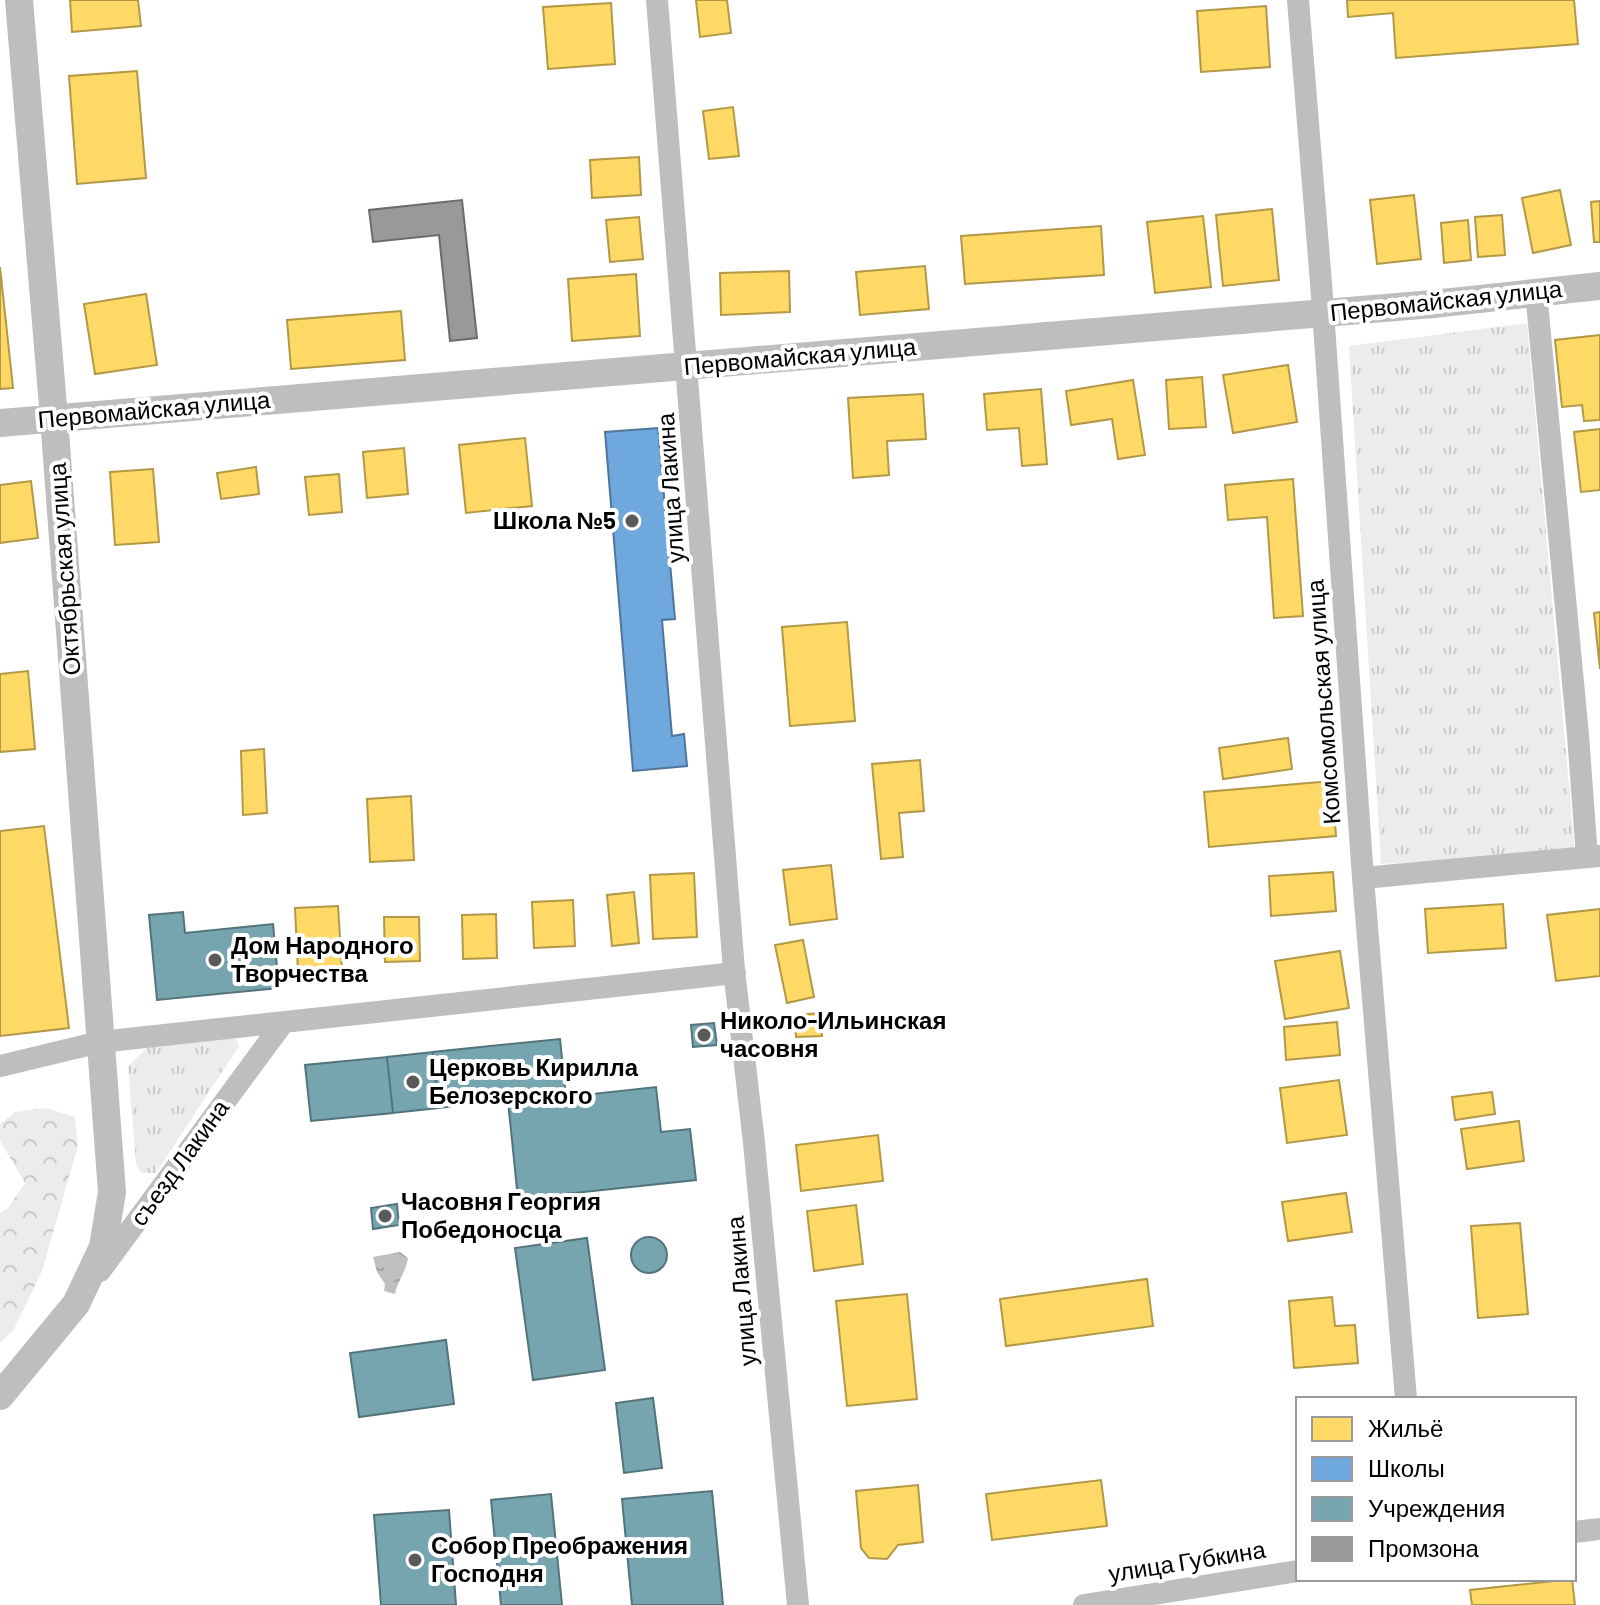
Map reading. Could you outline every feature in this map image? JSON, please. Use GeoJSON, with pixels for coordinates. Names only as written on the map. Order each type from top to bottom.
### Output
{"type":"FeatureCollection","features":[{"type":"Feature","properties":{"kind":"street","name":"Октябрьская улица"},"geometry":{"type":"LineString","coordinates":[[19,0],[54,418],[100,1042]]}},
{"type":"Feature","properties":{"kind":"street","name":"улица Лакина"},"geometry":{"type":"LineString","coordinates":[[657,0],[735,973],[756,1158],[798,1605]]}},
{"type":"Feature","properties":{"kind":"street","name":"Комсомольская улица"},"geometry":{"type":"LineString","coordinates":[[1298,0],[1363,878],[1406,1397]]}},
{"type":"Feature","properties":{"kind":"street","name":"Первомайская улица"},"geometry":{"type":"LineString","coordinates":[[0,423],[1322,313],[1600,286]]}},
{"type":"Feature","properties":{"kind":"street"},"geometry":{"type":"LineString","coordinates":[[1363,878],[1594,857],[1578,735],[1536,292]]}},
{"type":"Feature","properties":{"kind":"street"},"geometry":{"type":"LineString","coordinates":[[0,1066],[100,1042],[735,973]]}},
{"type":"Feature","properties":{"kind":"street","name":"съезд Лакина"},"geometry":{"type":"LineString","coordinates":[[0,1396],[76,1304],[283,1023]]}},
{"type":"Feature","properties":{"kind":"street","name":"съезд Лакина"},"geometry":{"type":"LineString","coordinates":[[76,1304],[103,1247],[112,1192],[100,1042]]}},
{"type":"Feature","properties":{"kind":"street"},"geometry":{"type":"LineString","coordinates":[[1576,1532],[1600,1529]]}},
{"type":"Feature","properties":{"kind":"street","name":"улица Губкина"},"geometry":{"type":"LineString","coordinates":[[1084,1605],[1296,1571]]}},
{"type":"Feature","properties":{"kind":"green space"},"geometry":{"type":"Polygon","coordinates":[[[1527,323],[1575,852],[1381,864],[1349,346],[1527,323]]]}},
{"type":"Feature","properties":{"kind":"green space"},"geometry":{"type":"Polygon","coordinates":[[[236,1038],[239,1046],[156,1173],[141,1173],[136,1164],[128,1066],[150,1045],[236,1038]]]}},
{"type":"Feature","properties":{"kind":"green space"},"geometry":{"type":"Polygon","coordinates":[[[46,1108],[75,1117],[78,1146],[42,1271],[13,1331],[0,1343],[0,1213],[8,1208],[25,1183],[0,1141],[0,1124],[15,1112],[46,1108]]]}},
{"type":"Feature","properties":{"kind":"water"},"geometry":{"type":"Polygon","coordinates":[[[400,1252],[408,1258],[395,1294],[384,1291],[385,1284],[377,1272],[373,1257],[400,1252]]]}},
{"type":"Feature","properties":{"kind":"building: Жильё"},"geometry":{"type":"Polygon","coordinates":[[[70,0],[138,0],[141,26],[72,32],[70,0]]]}},
{"type":"Feature","properties":{"kind":"building: Жильё"},"geometry":{"type":"Polygon","coordinates":[[[696,0],[727,0],[731,33],[700,37],[696,0]]]}},
{"type":"Feature","properties":{"kind":"building: Жильё"},"geometry":{"type":"Polygon","coordinates":[[[1347,0],[1574,0],[1578,44],[1396,58],[1393,13],[1348,17],[1347,0]]]}},
{"type":"Feature","properties":{"kind":"building: Жильё"},"geometry":{"type":"Polygon","coordinates":[[[611,3],[615,64],[548,69],[543,7],[611,3]]]}},
{"type":"Feature","properties":{"kind":"building: Жильё"},"geometry":{"type":"Polygon","coordinates":[[[1266,6],[1270,67],[1201,72],[1197,11],[1266,6]]]}},
{"type":"Feature","properties":{"kind":"building: Жильё"},"geometry":{"type":"Polygon","coordinates":[[[137,71],[146,178],[77,184],[69,76],[137,71]]]}},
{"type":"Feature","properties":{"kind":"building: Жильё"},"geometry":{"type":"Polygon","coordinates":[[[733,107],[739,156],[709,159],[703,111],[733,107]]]}},
{"type":"Feature","properties":{"kind":"building: Жильё"},"geometry":{"type":"Polygon","coordinates":[[[639,157],[641,195],[592,198],[590,160],[639,157]]]}},
{"type":"Feature","properties":{"kind":"building: Жильё"},"geometry":{"type":"Polygon","coordinates":[[[1560,190],[1571,245],[1533,253],[1522,198],[1560,190]]]}},
{"type":"Feature","properties":{"kind":"building: Жильё"},"geometry":{"type":"Polygon","coordinates":[[[1414,195],[1421,259],[1377,264],[1370,200],[1414,195]]]}},
{"type":"Feature","properties":{"kind":"building: Жильё"},"geometry":{"type":"Polygon","coordinates":[[[1600,201],[1600,242],[1594,242],[1591,202],[1600,201]]]}},
{"type":"Feature","properties":{"kind":"building: Жильё"},"geometry":{"type":"Polygon","coordinates":[[[1272,209],[1279,280],[1223,286],[1216,215],[1272,209]]]}},
{"type":"Feature","properties":{"kind":"building: Жильё"},"geometry":{"type":"Polygon","coordinates":[[[1502,215],[1505,255],[1478,257],[1475,217],[1502,215]]]}},
{"type":"Feature","properties":{"kind":"building: Жильё"},"geometry":{"type":"Polygon","coordinates":[[[1203,216],[1211,287],[1155,293],[1147,222],[1203,216]]]}},
{"type":"Feature","properties":{"kind":"building: Жильё"},"geometry":{"type":"Polygon","coordinates":[[[639,217],[643,259],[610,262],[606,220],[639,217]]]}},
{"type":"Feature","properties":{"kind":"building: Жильё"},"geometry":{"type":"Polygon","coordinates":[[[1468,220],[1471,260],[1444,263],[1441,223],[1468,220]]]}},
{"type":"Feature","properties":{"kind":"building: Жильё"},"geometry":{"type":"Polygon","coordinates":[[[1101,226],[1104,275],[965,284],[961,236],[1101,226]]]}},
{"type":"Feature","properties":{"kind":"building: Жильё"},"geometry":{"type":"Polygon","coordinates":[[[925,266],[929,309],[860,315],[856,272],[925,266]]]}},
{"type":"Feature","properties":{"kind":"building: Жильё"},"geometry":{"type":"Polygon","coordinates":[[[0,267],[13,388],[0,389],[0,267]]]}},
{"type":"Feature","properties":{"kind":"building: Жильё"},"geometry":{"type":"Polygon","coordinates":[[[789,271],[790,312],[721,315],[720,273],[789,271]]]}},
{"type":"Feature","properties":{"kind":"building: Жильё"},"geometry":{"type":"Polygon","coordinates":[[[636,274],[640,336],[572,341],[568,279],[636,274]]]}},
{"type":"Feature","properties":{"kind":"building: Жильё"},"geometry":{"type":"Polygon","coordinates":[[[146,294],[157,365],[95,374],[84,304],[146,294]]]}},
{"type":"Feature","properties":{"kind":"building: Жильё"},"geometry":{"type":"Polygon","coordinates":[[[401,311],[405,360],[291,369],[287,320],[401,311]]]}},
{"type":"Feature","properties":{"kind":"building: Жильё"},"geometry":{"type":"Polygon","coordinates":[[[1600,335],[1600,420],[1584,421],[1582,405],[1562,407],[1555,340],[1600,335]]]}},
{"type":"Feature","properties":{"kind":"building: Жильё"},"geometry":{"type":"Polygon","coordinates":[[[1288,365],[1297,422],[1233,433],[1223,375],[1288,365]]]}},
{"type":"Feature","properties":{"kind":"building: Жильё"},"geometry":{"type":"Polygon","coordinates":[[[1202,377],[1206,427],[1169,429],[1166,380],[1202,377]]]}},
{"type":"Feature","properties":{"kind":"building: Жильё"},"geometry":{"type":"Polygon","coordinates":[[[1133,380],[1145,455],[1118,459],[1112,419],[1071,425],[1066,391],[1133,380]]]}},
{"type":"Feature","properties":{"kind":"building: Жильё"},"geometry":{"type":"Polygon","coordinates":[[[1041,389],[1047,464],[1022,466],[1019,428],[987,430],[984,394],[1041,389]]]}},
{"type":"Feature","properties":{"kind":"building: Жильё"},"geometry":{"type":"Polygon","coordinates":[[[923,394],[926,439],[887,441],[889,475],[853,478],[848,398],[923,394]]]}},
{"type":"Feature","properties":{"kind":"building: Жильё"},"geometry":{"type":"Polygon","coordinates":[[[1600,429],[1600,490],[1581,492],[1574,432],[1600,429]]]}},
{"type":"Feature","properties":{"kind":"building: Жильё"},"geometry":{"type":"Polygon","coordinates":[[[525,438],[532,506],[466,513],[459,445],[525,438]]]}},
{"type":"Feature","properties":{"kind":"building: Жильё"},"geometry":{"type":"Polygon","coordinates":[[[404,448],[408,494],[367,498],[363,452],[404,448]]]}},
{"type":"Feature","properties":{"kind":"building: Жильё"},"geometry":{"type":"Polygon","coordinates":[[[256,467],[259,494],[221,499],[217,473],[256,467]]]}},
{"type":"Feature","properties":{"kind":"building: Жильё"},"geometry":{"type":"Polygon","coordinates":[[[153,469],[159,542],[115,545],[110,472],[153,469]]]}},
{"type":"Feature","properties":{"kind":"building: Жильё"},"geometry":{"type":"Polygon","coordinates":[[[339,474],[342,512],[309,515],[305,477],[339,474]]]}},
{"type":"Feature","properties":{"kind":"building: Жильё"},"geometry":{"type":"Polygon","coordinates":[[[1293,479],[1303,616],[1274,618],[1267,517],[1228,520],[1225,485],[1293,479]]]}},
{"type":"Feature","properties":{"kind":"building: Жильё"},"geometry":{"type":"Polygon","coordinates":[[[31,481],[38,538],[0,543],[0,485],[31,481]]]}},
{"type":"Feature","properties":{"kind":"building: Жильё"},"geometry":{"type":"Polygon","coordinates":[[[1600,612],[1600,669],[1594,613],[1600,612]]]}},
{"type":"Feature","properties":{"kind":"building: Жильё"},"geometry":{"type":"Polygon","coordinates":[[[847,622],[855,721],[790,726],[782,627],[847,622]]]}},
{"type":"Feature","properties":{"kind":"building: Жильё"},"geometry":{"type":"Polygon","coordinates":[[[28,671],[35,749],[0,752],[0,674],[28,671]]]}},
{"type":"Feature","properties":{"kind":"building: Жильё"},"geometry":{"type":"Polygon","coordinates":[[[1288,738],[1292,769],[1223,779],[1219,748],[1288,738]]]}},
{"type":"Feature","properties":{"kind":"building: Жильё"},"geometry":{"type":"Polygon","coordinates":[[[264,749],[267,813],[243,815],[241,751],[264,749]]]}},
{"type":"Feature","properties":{"kind":"building: Жильё"},"geometry":{"type":"Polygon","coordinates":[[[920,760],[924,811],[899,813],[903,857],[881,859],[872,764],[920,760]]]}},
{"type":"Feature","properties":{"kind":"building: Жильё"},"geometry":{"type":"Polygon","coordinates":[[[1332,781],[1336,836],[1209,847],[1204,792],[1332,781]]]}},
{"type":"Feature","properties":{"kind":"building: Жильё"},"geometry":{"type":"Polygon","coordinates":[[[411,796],[414,860],[370,862],[367,799],[411,796]]]}},
{"type":"Feature","properties":{"kind":"building: Жильё"},"geometry":{"type":"Polygon","coordinates":[[[44,826],[69,1028],[0,1036],[0,831],[44,826]]]}},
{"type":"Feature","properties":{"kind":"building: Жильё"},"geometry":{"type":"Polygon","coordinates":[[[831,865],[837,919],[790,925],[783,870],[831,865]]]}},
{"type":"Feature","properties":{"kind":"building: Жильё"},"geometry":{"type":"Polygon","coordinates":[[[1333,872],[1336,911],[1271,916],[1269,876],[1333,872]]]}},
{"type":"Feature","properties":{"kind":"building: Жильё"},"geometry":{"type":"Polygon","coordinates":[[[694,873],[697,937],[653,939],[650,875],[694,873]]]}},
{"type":"Feature","properties":{"kind":"building: Жильё"},"geometry":{"type":"Polygon","coordinates":[[[634,892],[639,943],[612,946],[607,895],[634,892]]]}},
{"type":"Feature","properties":{"kind":"building: Жильё"},"geometry":{"type":"Polygon","coordinates":[[[573,900],[575,946],[534,948],[532,902],[573,900]]]}},
{"type":"Feature","properties":{"kind":"building: Жильё"},"geometry":{"type":"Polygon","coordinates":[[[1503,904],[1506,948],[1428,953],[1425,909],[1503,904]]]}},
{"type":"Feature","properties":{"kind":"building: Жильё"},"geometry":{"type":"Polygon","coordinates":[[[338,906],[342,969],[298,972],[295,908],[338,906]]]}},
{"type":"Feature","properties":{"kind":"building: Жильё"},"geometry":{"type":"Polygon","coordinates":[[[1600,909],[1600,976],[1556,981],[1547,915],[1600,909]]]}},
{"type":"Feature","properties":{"kind":"building: Жильё"},"geometry":{"type":"Polygon","coordinates":[[[496,914],[497,958],[463,959],[462,915],[496,914]]]}},
{"type":"Feature","properties":{"kind":"building: Жильё"},"geometry":{"type":"Polygon","coordinates":[[[384,917],[419,917],[420,961],[385,962],[384,917]]]}},
{"type":"Feature","properties":{"kind":"building: Жильё"},"geometry":{"type":"Polygon","coordinates":[[[803,940],[814,997],[787,1003],[775,945],[803,940]]]}},
{"type":"Feature","properties":{"kind":"building: Жильё"},"geometry":{"type":"Polygon","coordinates":[[[1340,951],[1349,1008],[1285,1019],[1275,961],[1340,951]]]}},
{"type":"Feature","properties":{"kind":"building: Жильё"},"geometry":{"type":"Polygon","coordinates":[[[820,1013],[822,1036],[796,1037],[795,1015],[820,1013]]]}},
{"type":"Feature","properties":{"kind":"building: Жильё"},"geometry":{"type":"Polygon","coordinates":[[[1337,1022],[1340,1055],[1286,1060],[1284,1027],[1337,1022]]]}},
{"type":"Feature","properties":{"kind":"building: Жильё"},"geometry":{"type":"Polygon","coordinates":[[[1339,1080],[1347,1135],[1287,1143],[1280,1088],[1339,1080]]]}},
{"type":"Feature","properties":{"kind":"building: Жильё"},"geometry":{"type":"Polygon","coordinates":[[[1492,1092],[1495,1114],[1455,1120],[1452,1097],[1492,1092]]]}},
{"type":"Feature","properties":{"kind":"building: Жильё"},"geometry":{"type":"Polygon","coordinates":[[[1519,1121],[1524,1161],[1467,1169],[1461,1129],[1519,1121]]]}},
{"type":"Feature","properties":{"kind":"building: Жильё"},"geometry":{"type":"Polygon","coordinates":[[[878,1135],[883,1181],[801,1191],[796,1145],[878,1135]]]}},
{"type":"Feature","properties":{"kind":"building: Жильё"},"geometry":{"type":"Polygon","coordinates":[[[1346,1193],[1352,1232],[1288,1241],[1282,1202],[1346,1193]]]}},
{"type":"Feature","properties":{"kind":"building: Жильё"},"geometry":{"type":"Polygon","coordinates":[[[856,1205],[863,1264],[814,1271],[807,1211],[856,1205]]]}},
{"type":"Feature","properties":{"kind":"building: Жильё"},"geometry":{"type":"Polygon","coordinates":[[[1520,1223],[1528,1314],[1478,1318],[1471,1226],[1520,1223]]]}},
{"type":"Feature","properties":{"kind":"building: Жильё"},"geometry":{"type":"Polygon","coordinates":[[[1147,1279],[1153,1326],[1006,1346],[1000,1299],[1147,1279]]]}},
{"type":"Feature","properties":{"kind":"building: Жильё"},"geometry":{"type":"Polygon","coordinates":[[[907,1294],[917,1399],[847,1406],[836,1301],[907,1294]]]}},
{"type":"Feature","properties":{"kind":"building: Жильё"},"geometry":{"type":"Polygon","coordinates":[[[1332,1297],[1335,1326],[1355,1325],[1358,1363],[1294,1368],[1289,1301],[1332,1297]]]}},
{"type":"Feature","properties":{"kind":"building: Жильё"},"geometry":{"type":"Polygon","coordinates":[[[1101,1480],[1107,1526],[992,1540],[986,1494],[1101,1480]]]}},
{"type":"Feature","properties":{"kind":"building: Жильё"},"geometry":{"type":"Polygon","coordinates":[[[918,1485],[923,1542],[898,1545],[887,1559],[869,1558],[861,1548],[856,1491],[918,1485]]]}},
{"type":"Feature","properties":{"kind":"building: Жильё"},"geometry":{"type":"Polygon","coordinates":[[[1572,1581],[1575,1605],[1472,1605],[1470,1590],[1572,1581]]]}},
{"type":"Feature","properties":{"kind":"building: Школы"},"geometry":{"type":"Polygon","coordinates":[[[658,428],[675,619],[662,620],[672,736],[684,734],[687,766],[633,771],[605,432],[658,428]]]}},
{"type":"Feature","properties":{"kind":"building: Учреждения","name":"Дом Народного Творчества"},"geometry":{"type":"Polygon","coordinates":[[[183,912],[185,933],[273,924],[279,988],[157,1000],[149,915],[183,912]]]}},
{"type":"Feature","properties":{"kind":"building: Учреждения","name":"Николо-Ильинская часовня"},"geometry":{"type":"Polygon","coordinates":[[[714,1023],[717,1045],[693,1047],[691,1025],[714,1023]]]}},
{"type":"Feature","properties":{"kind":"building: Учреждения"},"geometry":{"type":"Polygon","coordinates":[[[560,1039],[566,1097],[656,1087],[661,1132],[690,1129],[696,1180],[518,1199],[508,1101],[438,1108],[433,1052],[560,1039]]]}},
{"type":"Feature","properties":{"kind":"building: Учреждения","name":"Церковь Кирилла Белозерского"},"geometry":{"type":"Polygon","coordinates":[[[433,1052],[438,1108],[393,1113],[387,1057],[433,1052]]]}},
{"type":"Feature","properties":{"kind":"building: Учреждения"},"geometry":{"type":"Polygon","coordinates":[[[387,1057],[393,1113],[311,1121],[305,1065],[387,1057]]]}},
{"type":"Feature","properties":{"kind":"building: Учреждения","name":"Часовня Георгия Победоносца"},"geometry":{"type":"Polygon","coordinates":[[[397,1204],[399,1225],[373,1229],[371,1208],[397,1204]]]}},
{"type":"Feature","properties":{"kind":"building: Учреждения"},"geometry":{"type":"Polygon","coordinates":[[[649,1237],[662,1242],[667,1255],[662,1268],[649,1273],[636,1268],[631,1255],[636,1242],[649,1237]]]}},
{"type":"Feature","properties":{"kind":"building: Учреждения"},"geometry":{"type":"Polygon","coordinates":[[[587,1238],[605,1370],[533,1380],[515,1248],[587,1238]]]}},
{"type":"Feature","properties":{"kind":"building: Учреждения"},"geometry":{"type":"Polygon","coordinates":[[[446,1340],[454,1404],[359,1417],[350,1353],[446,1340]]]}},
{"type":"Feature","properties":{"kind":"building: Учреждения"},"geometry":{"type":"Polygon","coordinates":[[[653,1398],[662,1468],[624,1473],[616,1403],[653,1398]]]}},
{"type":"Feature","properties":{"kind":"building: Учреждения"},"geometry":{"type":"Polygon","coordinates":[[[712,1491],[723,1605],[632,1605],[622,1499],[712,1491]]]}},
{"type":"Feature","properties":{"kind":"building: Учреждения"},"geometry":{"type":"Polygon","coordinates":[[[551,1494],[562,1605],[501,1605],[491,1500],[551,1494]]]}},
{"type":"Feature","properties":{"kind":"building: Учреждения","name":"Собор Преображения Господня"},"geometry":{"type":"Polygon","coordinates":[[[449,1510],[456,1605],[381,1605],[374,1515],[449,1510]]]}},
{"type":"Feature","properties":{"kind":"building: Промзона"},"geometry":{"type":"Polygon","coordinates":[[[462,200],[477,338],[450,341],[439,235],[373,242],[369,210],[462,200]]]}},
{"type":"Feature","properties":{"kind":"place","name":"Школа №5"},"geometry":{"type":"Point","coordinates":[632,521]}},
{"type":"Feature","properties":{"kind":"place","name":"Дом Народного Творчества"},"geometry":{"type":"Point","coordinates":[215,960]}},
{"type":"Feature","properties":{"kind":"place","name":"Николо-Ильинская часовня"},"geometry":{"type":"Point","coordinates":[704,1035]}},
{"type":"Feature","properties":{"kind":"place","name":"Церковь Кирилла Белозерского"},"geometry":{"type":"Point","coordinates":[413,1082]}},
{"type":"Feature","properties":{"kind":"place","name":"Часовня Георгия Победоносца"},"geometry":{"type":"Point","coordinates":[385,1216]}},
{"type":"Feature","properties":{"kind":"place","name":"Собор Преображения Господня"},"geometry":{"type":"Point","coordinates":[415,1560]}}]}
